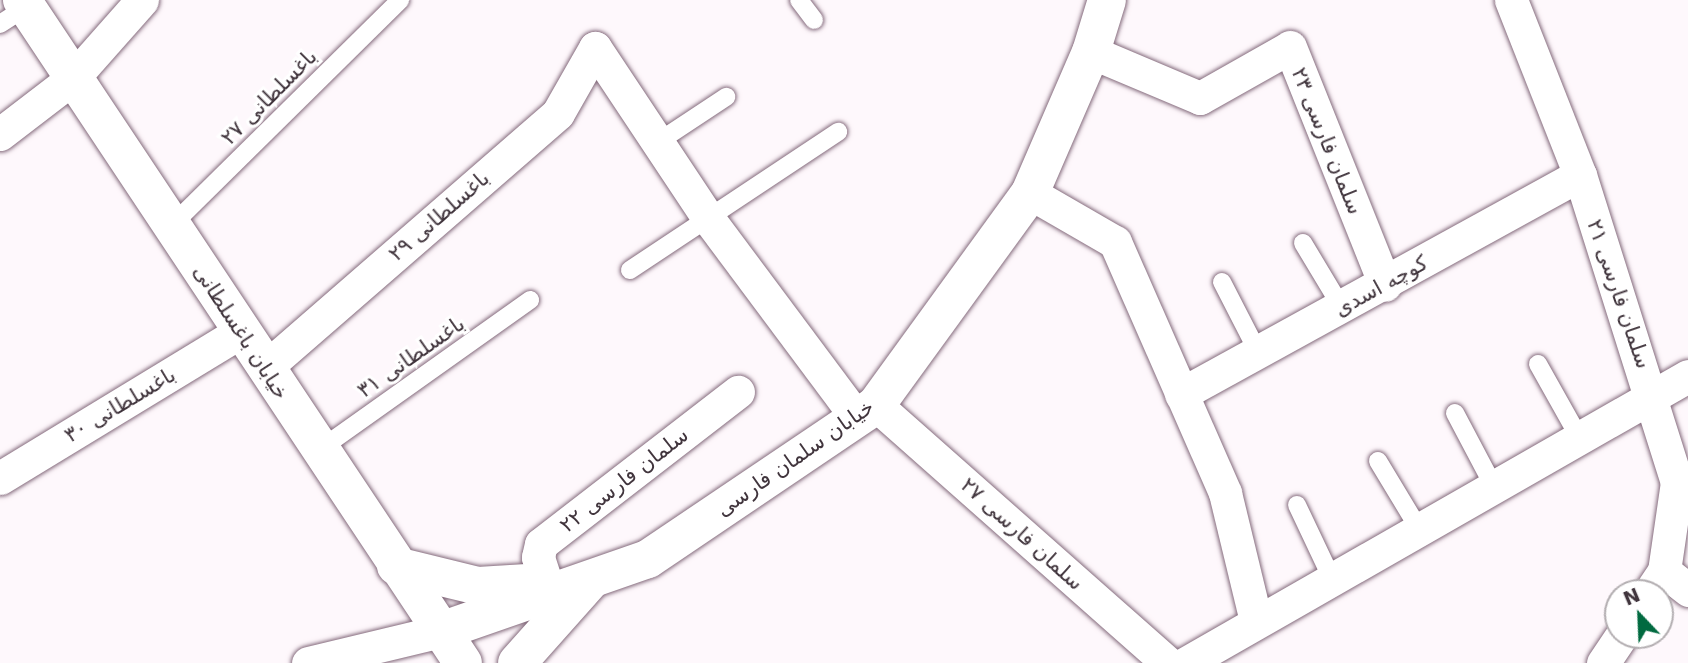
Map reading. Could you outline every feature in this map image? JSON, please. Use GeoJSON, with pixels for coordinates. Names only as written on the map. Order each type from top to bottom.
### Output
{"type":"FeatureCollection","features":[{"type":"Feature","properties":{"kind":"street"},"geometry":{"type":"LineString","coordinates":[[0,134],[73,78],[142,0]]}},
{"type":"Feature","properties":{"kind":"street","name":"خیابان سلمان فارسی"},"geometry":{"type":"LineString","coordinates":[[440,631],[648,559],[867,411],[1030,193],[1091,52],[1107,0]]}},
{"type":"Feature","properties":{"kind":"street","name":"سلمان فارسی ۲۱"},"geometry":{"type":"LineString","coordinates":[[1511,0],[1580,176],[1654,395],[1678,482],[1668,579]]}},
{"type":"Feature","properties":{"kind":"street","name":"خیابان باغسلطانی"},"geometry":{"type":"LineString","coordinates":[[16,10],[73,78],[463,663]]}},
{"type":"Feature","properties":{"kind":"street","name":"سلمان فارسی ۲۳"},"geometry":{"type":"LineString","coordinates":[[1091,52],[1199,98],[1290,47],[1385,285]]}},
{"type":"Feature","properties":{"kind":"street","name":"سلمان فارسی ۲۷"},"geometry":{"type":"LineString","coordinates":[[595,48],[708,218],[867,411],[1168,663]]}},
{"type":"Feature","properties":{"kind":"street","name":"باغسلطانی ۲۹"},"geometry":{"type":"LineString","coordinates":[[265,368],[558,113],[595,48]]}},
{"type":"Feature","properties":{"kind":"street","name":"کوچه اسدی"},"geometry":{"type":"LineString","coordinates":[[1181,394],[1259,354],[1580,176]]}},
{"type":"Feature","properties":{"kind":"street"},"geometry":{"type":"LineString","coordinates":[[1030,193],[1115,242],[1225,493],[1256,621]]}},
{"type":"Feature","properties":{"kind":"street","name":"باغسلطانی ۳۰"},"geometry":{"type":"LineString","coordinates":[[0,478],[240,332]]}},
{"type":"Feature","properties":{"kind":"street"},"geometry":{"type":"LineString","coordinates":[[1186,663],[1688,376]]}},
{"type":"Feature","properties":{"kind":"street","name":"سلمان فارسی ۲۲"},"geometry":{"type":"LineString","coordinates":[[546,582],[538,557],[541,544],[738,392]]}},
{"type":"Feature","properties":{"kind":"street"},"geometry":{"type":"LineString","coordinates":[[396,566],[478,586],[591,580]]}},
{"type":"Feature","properties":{"kind":"street"},"geometry":{"type":"LineString","coordinates":[[517,663],[591,580]]}},
{"type":"Feature","properties":{"kind":"street"},"geometry":{"type":"LineString","coordinates":[[308,663],[440,631]]}},
{"type":"Feature","properties":{"kind":"lane","name":"باغسلطانی ۲۷"},"geometry":{"type":"LineString","coordinates":[[171,226],[400,0]]}},
{"type":"Feature","properties":{"kind":"lane"},"geometry":{"type":"LineString","coordinates":[[799,0],[814,20]]}},
{"type":"Feature","properties":{"kind":"lane"},"geometry":{"type":"LineString","coordinates":[[658,142],[726,97]]}},
{"type":"Feature","properties":{"kind":"lane"},"geometry":{"type":"LineString","coordinates":[[631,270],[838,132]]}},
{"type":"Feature","properties":{"kind":"lane"},"geometry":{"type":"LineString","coordinates":[[1303,243],[1342,308]]}},
{"type":"Feature","properties":{"kind":"lane"},"geometry":{"type":"LineString","coordinates":[[1222,282],[1259,354]]}},
{"type":"Feature","properties":{"kind":"lane","name":"باغسلطانی ۳۱"},"geometry":{"type":"LineString","coordinates":[[319,450],[530,300]]}},
{"type":"Feature","properties":{"kind":"lane"},"geometry":{"type":"LineString","coordinates":[[1538,364],[1579,437]]}},
{"type":"Feature","properties":{"kind":"lane"},"geometry":{"type":"LineString","coordinates":[[1455,413],[1494,487]]}},
{"type":"Feature","properties":{"kind":"lane"},"geometry":{"type":"LineString","coordinates":[[1378,461],[1419,529]]}},
{"type":"Feature","properties":{"kind":"lane"},"geometry":{"type":"LineString","coordinates":[[1297,505],[1332,579]]}}]}
